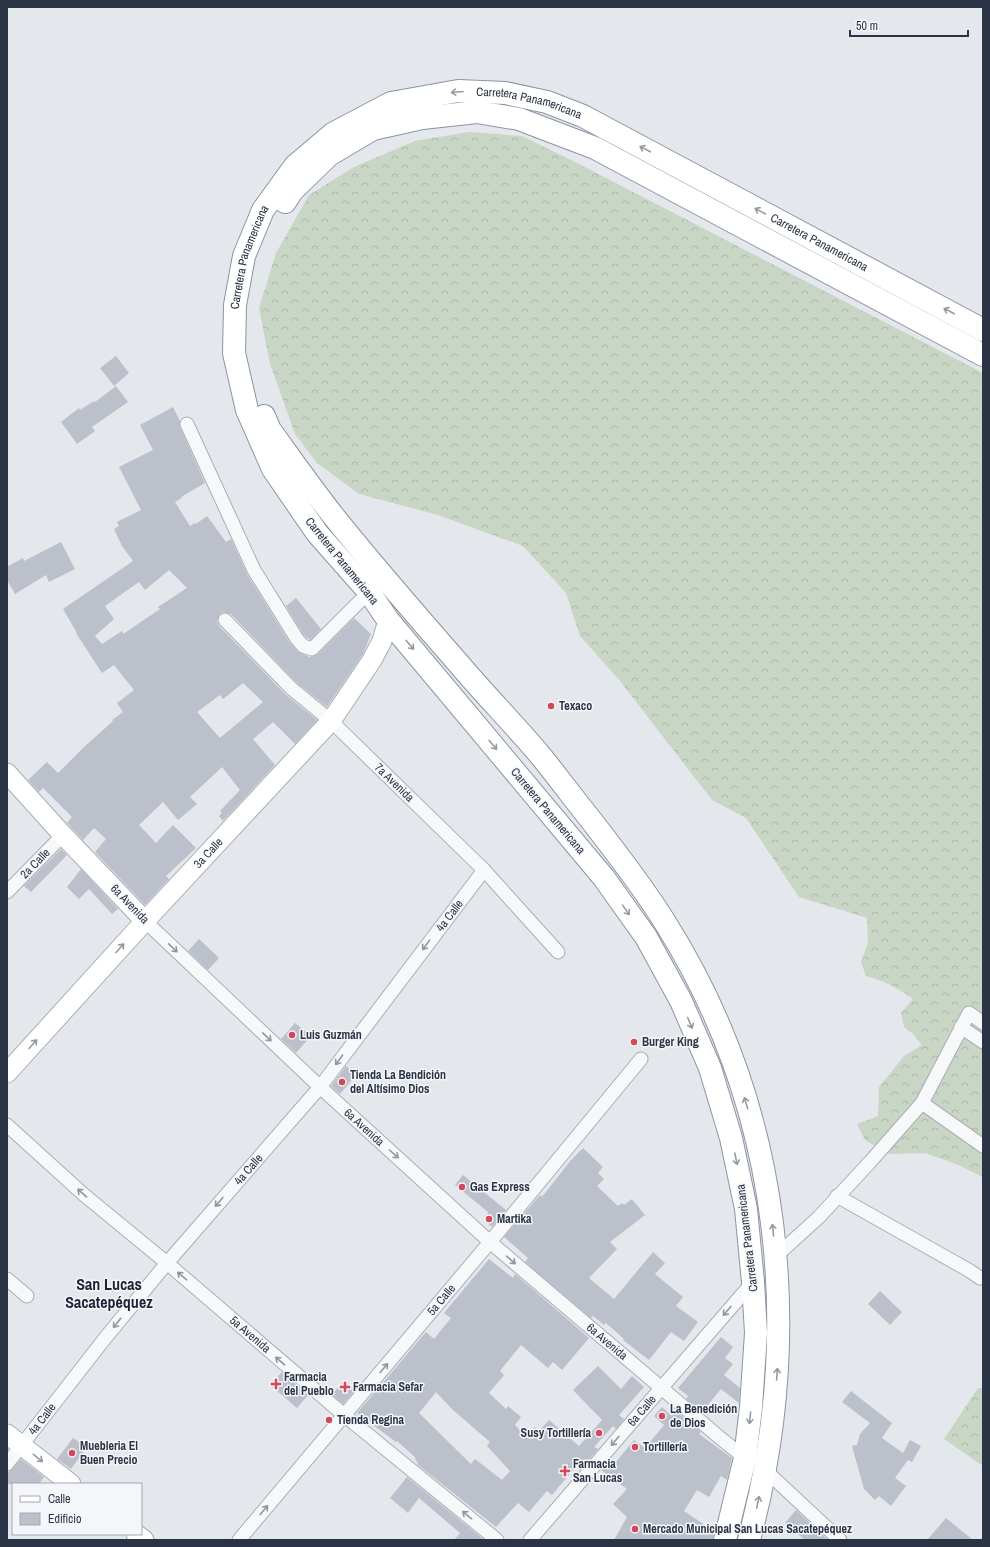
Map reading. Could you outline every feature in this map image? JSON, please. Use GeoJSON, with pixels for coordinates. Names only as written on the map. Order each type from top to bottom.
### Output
{"type":"FeatureCollection","features":[{"type":"Feature","properties":{"kind":"highway","name":"Carretera Panamericana"},"geometry":{"type":"LineString","coordinates":[[725,1540],[745,1458],[751,1407],[756,1333],[746,1209],[731,1138],[710,1068],[678,995],[646,937],[604,878],[388,620],[369,592],[317,533],[273,469],[247,410],[234,353],[235,305],[244,256],[262,210],[295,166],[334,133],[391,103],[458,91],[505,93],[547,102],[590,120],[983,330]]}},
{"type":"Feature","properties":{"kind":"highway","name":"Carretera Panamericana"},"geometry":{"type":"LineString","coordinates":[[749,1540],[765,1470],[774,1407],[779,1343],[778,1279],[770,1205],[755,1131],[733,1059],[703,990],[666,924],[624,863],[540,755],[460,666],[334,517],[270,430],[251,383],[244,333],[248,282],[265,234],[288,197],[292,191],[329,155],[373,130],[422,118],[477,112],[519,119],[594,148],[983,355]]}},
{"type":"Feature","properties":{"kind":"street"},"geometry":{"type":"LineString","coordinates":[[187,424],[254,570],[302,646],[312,649],[316,646],[369,592]]}},
{"type":"Feature","properties":{"kind":"street","name":"7a Avenida"},"geometry":{"type":"LineString","coordinates":[[225,620],[292,688],[331,720],[484,870],[558,952]]}},
{"type":"Feature","properties":{"kind":"street","name":"3a Calle"},"geometry":{"type":"LineString","coordinates":[[7,1073],[331,720],[372,660],[382,641],[388,620]]}},
{"type":"Feature","properties":{"kind":"street","name":"6a Avenida"},"geometry":{"type":"LineString","coordinates":[[7,773],[63,835],[145,921],[320,1087],[490,1242],[660,1388],[745,1458]]}},
{"type":"Feature","properties":{"kind":"street","name":"2a Calle"},"geometry":{"type":"LineString","coordinates":[[7,892],[63,835]]}},
{"type":"Feature","properties":{"kind":"street","name":"4a Calle"},"geometry":{"type":"LineString","coordinates":[[7,1464],[106,1337],[167,1262],[320,1087],[484,870]]}},
{"type":"Feature","properties":{"kind":"street"},"geometry":{"type":"LineString","coordinates":[[775,1257],[819,1217],[922,1103],[968,1013],[983,1024]]}},
{"type":"Feature","properties":{"kind":"street"},"geometry":{"type":"LineString","coordinates":[[961,1027],[983,1042]]}},
{"type":"Feature","properties":{"kind":"street","name":"5a Calle"},"geometry":{"type":"LineString","coordinates":[[239,1540],[490,1242],[641,1059]]}},
{"type":"Feature","properties":{"kind":"street"},"geometry":{"type":"LineString","coordinates":[[922,1103],[983,1146]]}},
{"type":"Feature","properties":{"kind":"street","name":"5a Avenida"},"geometry":{"type":"LineString","coordinates":[[7,1125],[83,1194],[167,1262],[344,1415],[497,1540]]}},
{"type":"Feature","properties":{"kind":"street"},"geometry":{"type":"LineString","coordinates":[[837,1196],[980,1278]]}},
{"type":"Feature","properties":{"kind":"street"},"geometry":{"type":"LineString","coordinates":[[7,1279],[27,1296]]}},
{"type":"Feature","properties":{"kind":"street","name":"6a Calle"},"geometry":{"type":"LineString","coordinates":[[530,1540],[753,1282]]}},
{"type":"Feature","properties":{"kind":"street"},"geometry":{"type":"LineString","coordinates":[[7,1434],[70,1483]]}},
{"type":"Feature","properties":{"kind":"street"},"geometry":{"type":"LineString","coordinates":[[765,1470],[833,1538]]}},
{"type":"Feature","properties":{"kind":"green space"},"geometry":{"type":"Polygon","coordinates":[[[469,132],[522,136],[983,373],[983,1177],[956,1164],[925,1153],[889,1154],[865,1140],[857,1124],[878,1116],[879,1087],[904,1056],[922,1045],[913,1034],[904,1027],[901,1013],[913,999],[891,985],[866,976],[861,962],[868,943],[867,918],[799,897],[746,818],[712,800],[620,681],[580,636],[566,593],[523,546],[438,515],[359,494],[317,463],[295,434],[270,364],[259,308],[276,253],[309,195],[354,167],[415,141],[469,132]]]}},
{"type":"Feature","properties":{"kind":"green space"},"geometry":{"type":"Polygon","coordinates":[[[978,1388],[983,1388],[983,1466],[944,1439],[978,1388]]]}},
{"type":"Feature","properties":{"kind":"building"},"geometry":{"type":"Polygon","coordinates":[[[116,356],[129,373],[114,386],[100,368],[116,356]]]}},
{"type":"Feature","properties":{"kind":"building"},"geometry":{"type":"Polygon","coordinates":[[[116,386],[128,402],[92,427],[95,431],[77,444],[61,422],[79,408],[80,410],[94,401],[95,402],[116,386]]]}},
{"type":"Feature","properties":{"kind":"building"},"geometry":{"type":"Polygon","coordinates":[[[173,407],[180,421],[180,427],[205,483],[175,502],[190,526],[195,523],[196,524],[207,516],[226,542],[231,539],[247,574],[290,643],[297,651],[309,657],[317,655],[354,618],[371,634],[363,654],[327,707],[296,682],[231,614],[223,612],[219,615],[217,622],[219,626],[285,694],[317,720],[295,744],[273,722],[253,739],[275,765],[223,821],[219,816],[222,813],[220,811],[240,790],[222,767],[190,797],[197,804],[178,820],[163,802],[139,825],[156,843],[173,825],[196,848],[166,876],[169,879],[145,905],[95,852],[106,839],[94,828],[83,840],[67,823],[72,817],[43,788],[39,792],[28,780],[47,762],[58,773],[113,721],[112,720],[123,712],[117,703],[134,690],[114,665],[102,673],[76,633],[63,609],[133,561],[122,546],[114,529],[119,526],[117,522],[141,510],[119,467],[153,450],[140,425],[173,407]],[[169,570],[145,590],[139,582],[105,606],[114,619],[95,636],[102,644],[122,631],[123,634],[160,609],[158,607],[187,588],[169,570]],[[243,683],[223,699],[220,695],[197,712],[220,738],[263,702],[243,683]]]}},
{"type":"Feature","properties":{"kind":"building"},"geometry":{"type":"Polygon","coordinates":[[[61,542],[75,569],[49,582],[46,575],[15,594],[7,580],[7,567],[23,558],[24,561],[61,542]]]}},
{"type":"Feature","properties":{"kind":"building"},"geometry":{"type":"Polygon","coordinates":[[[296,598],[321,629],[310,640],[303,634],[286,606],[296,598]]]}},
{"type":"Feature","properties":{"kind":"building"},"geometry":{"type":"Polygon","coordinates":[[[61,849],[67,855],[31,892],[24,886],[61,849]]]}},
{"type":"Feature","properties":{"kind":"building"},"geometry":{"type":"Polygon","coordinates":[[[81,869],[118,909],[112,914],[89,889],[79,899],[67,887],[81,869]]]}},
{"type":"Feature","properties":{"kind":"building"},"geometry":{"type":"Polygon","coordinates":[[[199,939],[219,958],[208,970],[188,951],[199,939]]]}},
{"type":"Feature","properties":{"kind":"building"},"geometry":{"type":"Polygon","coordinates":[[[295,1023],[311,1036],[296,1053],[281,1039],[295,1023]]]}},
{"type":"Feature","properties":{"kind":"building","name":"Tienda La Bendición del Altísimo Dios"},"geometry":{"type":"Polygon","coordinates":[[[346,1066],[356,1075],[340,1094],[331,1086],[346,1066]]]}},
{"type":"Feature","properties":{"kind":"building"},"geometry":{"type":"Polygon","coordinates":[[[583,1148],[603,1167],[598,1173],[604,1179],[597,1186],[618,1206],[622,1203],[624,1205],[632,1199],[645,1215],[610,1242],[617,1249],[589,1278],[614,1299],[653,1252],[665,1263],[655,1274],[683,1297],[676,1306],[698,1322],[684,1341],[671,1332],[649,1360],[623,1340],[624,1339],[606,1323],[604,1325],[593,1316],[591,1318],[525,1262],[528,1258],[504,1237],[540,1195],[542,1197],[571,1160],[583,1148]]]}},
{"type":"Feature","properties":{"kind":"building"},"geometry":{"type":"Polygon","coordinates":[[[463,1175],[506,1210],[492,1227],[485,1221],[488,1212],[455,1185],[463,1175]]]}},
{"type":"Feature","properties":{"kind":"building"},"geometry":{"type":"Polygon","coordinates":[[[489,1259],[513,1278],[515,1274],[589,1338],[562,1370],[553,1362],[548,1368],[521,1345],[500,1371],[504,1375],[489,1393],[506,1409],[508,1406],[521,1417],[515,1425],[526,1436],[535,1427],[539,1431],[549,1420],[579,1446],[602,1420],[573,1390],[598,1366],[621,1389],[632,1376],[644,1387],[619,1415],[624,1419],[616,1429],[613,1426],[594,1447],[598,1449],[582,1468],[578,1464],[552,1495],[547,1491],[529,1512],[518,1503],[496,1527],[417,1464],[416,1458],[397,1441],[396,1442],[357,1413],[426,1332],[434,1339],[451,1318],[444,1313],[489,1259]],[[436,1392],[419,1413],[471,1464],[475,1459],[502,1480],[510,1471],[487,1446],[490,1442],[453,1410],[436,1392]]]}},
{"type":"Feature","properties":{"kind":"building"},"geometry":{"type":"Polygon","coordinates":[[[880,1291],[902,1312],[890,1325],[868,1304],[880,1291]]]}},
{"type":"Feature","properties":{"kind":"building"},"geometry":{"type":"Polygon","coordinates":[[[721,1337],[733,1347],[725,1358],[733,1364],[724,1375],[740,1388],[739,1403],[721,1389],[702,1412],[686,1399],[688,1396],[678,1388],[721,1337]]]}},
{"type":"Feature","properties":{"kind":"building"},"geometry":{"type":"Polygon","coordinates":[[[282,1372],[308,1395],[297,1408],[270,1385],[282,1372]]]}},
{"type":"Feature","properties":{"kind":"building","name":"Farmacia Sefar"},"geometry":{"type":"Polygon","coordinates":[[[344,1381],[355,1390],[343,1404],[332,1394],[344,1381]]]}},
{"type":"Feature","properties":{"kind":"building"},"geometry":{"type":"Polygon","coordinates":[[[851,1391],[892,1423],[882,1438],[903,1453],[910,1440],[921,1446],[912,1462],[908,1460],[895,1478],[906,1486],[891,1506],[879,1496],[875,1500],[864,1489],[852,1446],[857,1445],[860,1434],[870,1423],[842,1402],[851,1391]]]}},
{"type":"Feature","properties":{"kind":"building"},"geometry":{"type":"Polygon","coordinates":[[[662,1407],[672,1416],[676,1411],[701,1432],[699,1434],[732,1458],[727,1480],[721,1476],[709,1497],[697,1490],[684,1511],[714,1531],[713,1540],[614,1540],[627,1517],[613,1504],[627,1489],[601,1470],[611,1459],[616,1462],[634,1440],[645,1448],[664,1425],[654,1416],[662,1407]]]}},
{"type":"Feature","properties":{"kind":"building","name":"Muebleria El Buen Precio"},"geometry":{"type":"Polygon","coordinates":[[[73,1438],[87,1447],[71,1469],[57,1459],[73,1438]]]}},
{"type":"Feature","properties":{"kind":"building"},"geometry":{"type":"Polygon","coordinates":[[[21,1459],[44,1477],[40,1483],[7,1484],[7,1474],[21,1459]]]}},
{"type":"Feature","properties":{"kind":"building"},"geometry":{"type":"Polygon","coordinates":[[[407,1477],[483,1540],[454,1540],[460,1533],[419,1498],[408,1513],[390,1498],[407,1477]]]}},
{"type":"Feature","properties":{"kind":"building"},"geometry":{"type":"Polygon","coordinates":[[[796,1510],[828,1540],[805,1540],[785,1523],[796,1510]]]}},
{"type":"Feature","properties":{"kind":"building"},"geometry":{"type":"Polygon","coordinates":[[[946,1518],[973,1540],[927,1540],[946,1518]]]}},
{"type":"Feature","properties":{"kind":"place","name":"Texaco"},"geometry":{"type":"Point","coordinates":[551,706]}},
{"type":"Feature","properties":{"kind":"place","name":"Luis Guzmán"},"geometry":{"type":"Point","coordinates":[292,1035]}},
{"type":"Feature","properties":{"kind":"place","name":"Burger King"},"geometry":{"type":"Point","coordinates":[634,1042]}},
{"type":"Feature","properties":{"kind":"place","name":"Tienda La Bendición del Altísimo Dios"},"geometry":{"type":"Point","coordinates":[342,1082]}},
{"type":"Feature","properties":{"kind":"place","name":"Gas Express"},"geometry":{"type":"Point","coordinates":[462,1187]}},
{"type":"Feature","properties":{"kind":"place","name":"Martika"},"geometry":{"type":"Point","coordinates":[489,1219]}},
{"type":"Feature","properties":{"kind":"place","name":"Farmacia del Pueblo"},"geometry":{"type":"Point","coordinates":[276,1384]}},
{"type":"Feature","properties":{"kind":"place","name":"Farmacia Sefar"},"geometry":{"type":"Point","coordinates":[345,1387]}},
{"type":"Feature","properties":{"kind":"place","name":"La Benedición de Dios"},"geometry":{"type":"Point","coordinates":[662,1416]}},
{"type":"Feature","properties":{"kind":"place","name":"Tienda Regina"},"geometry":{"type":"Point","coordinates":[329,1420]}},
{"type":"Feature","properties":{"kind":"place","name":"Susy Tortillería"},"geometry":{"type":"Point","coordinates":[599,1433]}},
{"type":"Feature","properties":{"kind":"place","name":"Tortillería"},"geometry":{"type":"Point","coordinates":[635,1447]}},
{"type":"Feature","properties":{"kind":"place","name":"Muebleria El Buen Precio"},"geometry":{"type":"Point","coordinates":[72,1453]}},
{"type":"Feature","properties":{"kind":"place","name":"Farmacia San Lucas"},"geometry":{"type":"Point","coordinates":[565,1471]}},
{"type":"Feature","properties":{"kind":"place","name":"Mercado Municipal San Lucas Sacatepéquez"},"geometry":{"type":"Point","coordinates":[635,1529]}},
{"type":"Feature","properties":{"kind":"district","name":"San Lucas Sacatepéquez"},"geometry":{"type":"Point","coordinates":[109,1293]}}]}
